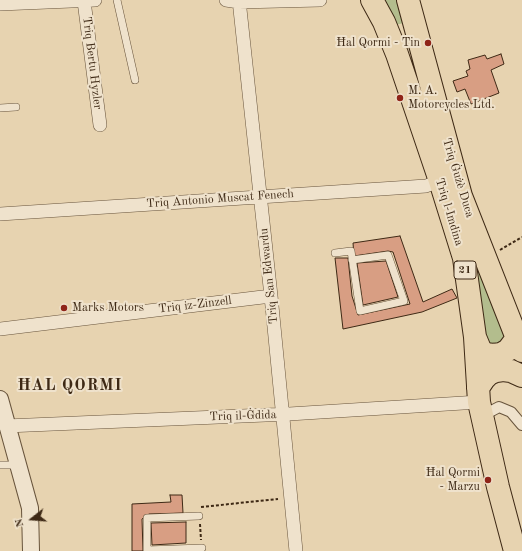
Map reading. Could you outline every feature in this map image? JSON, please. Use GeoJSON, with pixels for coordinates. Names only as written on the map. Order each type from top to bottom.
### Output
{"type":"FeatureCollection","features":[{"type":"Feature","properties":{"kind":"highway","name":"Triq l-Imdina"},"geometry":{"type":"LineString","coordinates":[[372,0],[384,22],[397,54],[440,180],[464,258],[475,337],[479,402],[498,487],[515,551]]}},
{"type":"Feature","properties":{"kind":"highway","name":"Triq Ġużè Duca"},"geometry":{"type":"LineString","coordinates":[[408,0],[461,196],[519,345]]}},
{"type":"Feature","properties":{"kind":"highway"},"geometry":{"type":"LineString","coordinates":[[475,337],[480,349],[485,354],[501,354],[519,345]]}},
{"type":"Feature","properties":{"kind":"highway"},"geometry":{"type":"LineString","coordinates":[[479,402],[484,379],[489,374],[503,370],[511,371],[522,376]]}},
{"type":"Feature","properties":{"kind":"street"},"geometry":{"type":"LineString","coordinates":[[0,4],[90,0]]}},
{"type":"Feature","properties":{"kind":"street","name":"Triq Bertu Hyzler"},"geometry":{"type":"LineString","coordinates":[[90,0],[100,125]]}},
{"type":"Feature","properties":{"kind":"street"},"geometry":{"type":"LineString","coordinates":[[226,0],[320,0]]}},
{"type":"Feature","properties":{"kind":"street","name":"Triq San Edwardu"},"geometry":{"type":"LineString","coordinates":[[239,1],[271,296],[296,551]]}},
{"type":"Feature","properties":{"kind":"street","name":"Triq Antonio Muscat Fenech"},"geometry":{"type":"LineString","coordinates":[[0,214],[426,186],[440,180]]}},
{"type":"Feature","properties":{"kind":"street","name":"Triq iz-Zinzell"},"geometry":{"type":"LineString","coordinates":[[0,329],[271,296]]}},
{"type":"Feature","properties":{"kind":"street"},"geometry":{"type":"LineString","coordinates":[[0,399],[6,426],[30,508],[31,551]]}},
{"type":"Feature","properties":{"kind":"street"},"geometry":{"type":"LineString","coordinates":[[479,402],[511,412],[522,425]]}},
{"type":"Feature","properties":{"kind":"street","name":"Triq il-Ġdida"},"geometry":{"type":"LineString","coordinates":[[6,426],[283,414],[479,402]]}},
{"type":"Feature","properties":{"kind":"lane"},"geometry":{"type":"LineString","coordinates":[[118,0],[135,80]]}},
{"type":"Feature","properties":{"kind":"lane"},"geometry":{"type":"LineString","coordinates":[[0,108],[16,107]]}},
{"type":"Feature","properties":{"kind":"lane"},"geometry":{"type":"LineString","coordinates":[[335,253],[351,251],[352,260],[360,311],[404,301],[388,256],[352,260]]}},
{"type":"Feature","properties":{"kind":"lane"},"geometry":{"type":"LineString","coordinates":[[0,465],[18,465]]}},
{"type":"Feature","properties":{"kind":"lane"},"geometry":{"type":"LineString","coordinates":[[199,516],[147,518],[147,550],[202,548]]}},
{"type":"Feature","properties":{"kind":"path"},"geometry":{"type":"LineString","coordinates":[[486,258],[522,237]]}},
{"type":"Feature","properties":{"kind":"path"},"geometry":{"type":"LineString","coordinates":[[202,548],[198,507],[291,498]]}},
{"type":"Feature","properties":{"kind":"green space"},"geometry":{"type":"Polygon","coordinates":[[[383,0],[398,0],[404,23],[395,25],[383,0]]]}},
{"type":"Feature","properties":{"kind":"green space"},"geometry":{"type":"Polygon","coordinates":[[[414,58],[506,339],[501,346],[488,346],[409,59],[414,58]]]}},
{"type":"Feature","properties":{"kind":"building"},"geometry":{"type":"Polygon","coordinates":[[[501,54],[504,64],[491,70],[499,93],[471,104],[465,89],[457,92],[453,81],[468,76],[466,71],[470,69],[468,60],[485,55],[487,59],[501,54]]]}},
{"type":"Feature","properties":{"kind":"building"},"geometry":{"type":"Polygon","coordinates":[[[400,236],[423,302],[452,289],[457,298],[422,312],[343,329],[335,258],[348,258],[352,296],[358,315],[410,304],[393,252],[388,251],[354,256],[353,243],[400,236]]]}},
{"type":"Feature","properties":{"kind":"building"},"geometry":{"type":"Polygon","coordinates":[[[386,261],[398,297],[363,305],[357,263],[386,261]]]}},
{"type":"Feature","properties":{"kind":"building"},"geometry":{"type":"Polygon","coordinates":[[[170,495],[182,495],[183,513],[149,514],[142,519],[143,551],[132,551],[132,504],[171,502],[170,495]]]}},
{"type":"Feature","properties":{"kind":"building"},"geometry":{"type":"Polygon","coordinates":[[[186,522],[186,543],[152,545],[151,523],[186,522]]]}},
{"type":"Feature","properties":{"kind":"place","name":"Ħal Qormi - Tin"},"geometry":{"type":"Point","coordinates":[428,43]}},
{"type":"Feature","properties":{"kind":"place","name":"M. A. Motorcycles Ltd."},"geometry":{"type":"Point","coordinates":[400,98]}},
{"type":"Feature","properties":{"kind":"place","name":"Marks Motors"},"geometry":{"type":"Point","coordinates":[64,308]}},
{"type":"Feature","properties":{"kind":"place","name":"Ħal Qormi - Marzu"},"geometry":{"type":"Point","coordinates":[488,480]}},
{"type":"Feature","properties":{"kind":"district","name":"ĦAL QORMI"},"geometry":{"type":"Point","coordinates":[70,386]}}]}
